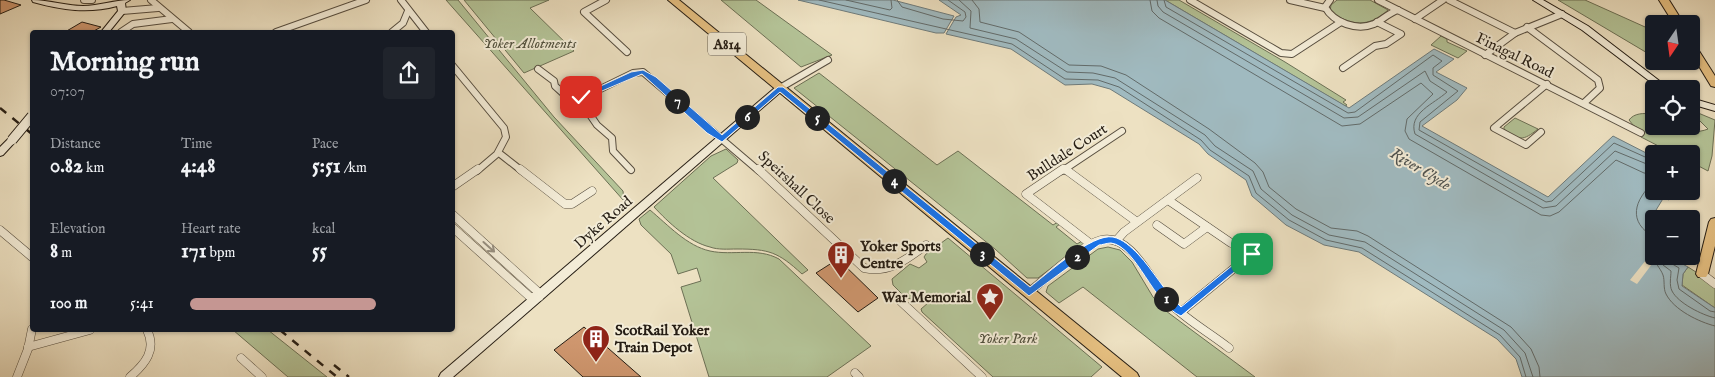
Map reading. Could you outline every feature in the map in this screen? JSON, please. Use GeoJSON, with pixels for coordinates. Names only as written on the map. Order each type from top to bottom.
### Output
{"type":"FeatureCollection","features":[{"type":"Feature","properties":{"kind":"main road","name":"A814"},"geometry":{"type":"LineString","coordinates":[[673,0],[1132,377]]}},
{"type":"Feature","properties":{"kind":"main road"},"geometry":{"type":"LineString","coordinates":[[1664,0],[1673,15]]}},
{"type":"Feature","properties":{"kind":"main road"},"geometry":{"type":"LineString","coordinates":[[1700,59],[1715,84]]}},
{"type":"Feature","properties":{"kind":"main road"},"geometry":{"type":"LineString","coordinates":[[1702,274],[1715,222]]}},
{"type":"Feature","properties":{"kind":"street"},"geometry":{"type":"LineString","coordinates":[[36,0],[64,8],[85,10],[123,1],[122,11],[107,30]]}},
{"type":"Feature","properties":{"kind":"street"},"geometry":{"type":"LineString","coordinates":[[84,0],[92,0]]}},
{"type":"Feature","properties":{"kind":"street"},"geometry":{"type":"LineString","coordinates":[[151,0],[186,30]]}},
{"type":"Feature","properties":{"kind":"street"},"geometry":{"type":"LineString","coordinates":[[282,30],[366,0]]}},
{"type":"Feature","properties":{"kind":"street"},"geometry":{"type":"LineString","coordinates":[[393,0],[402,1],[424,30]]}},
{"type":"Feature","properties":{"kind":"street"},"geometry":{"type":"LineString","coordinates":[[606,0],[586,9],[584,12],[627,52]]}},
{"type":"Feature","properties":{"kind":"street"},"geometry":{"type":"LineString","coordinates":[[1190,0],[1281,53],[1287,54],[1292,54],[1341,22]]}},
{"type":"Feature","properties":{"kind":"street"},"geometry":{"type":"LineString","coordinates":[[1290,0],[1325,8],[1341,22],[1362,26],[1377,22],[1398,10]]}},
{"type":"Feature","properties":{"kind":"street"},"geometry":{"type":"LineString","coordinates":[[1325,8],[1330,0]]}},
{"type":"Feature","properties":{"kind":"street","name":"Finagal Road"},"geometry":{"type":"LineString","coordinates":[[1378,0],[1641,132]]}},
{"type":"Feature","properties":{"kind":"street"},"geometry":{"type":"LineString","coordinates":[[1415,19],[1443,0]]}},
{"type":"Feature","properties":{"kind":"street"},"geometry":{"type":"LineString","coordinates":[[1449,0],[1515,32]]}},
{"type":"Feature","properties":{"kind":"street"},"geometry":{"type":"LineString","coordinates":[[1538,0],[1615,49],[1655,80]]}},
{"type":"Feature","properties":{"kind":"street"},"geometry":{"type":"LineString","coordinates":[[122,11],[158,8]]}},
{"type":"Feature","properties":{"kind":"street"},"geometry":{"type":"LineString","coordinates":[[394,30],[403,23],[408,11]]}},
{"type":"Feature","properties":{"kind":"street"},"geometry":{"type":"LineString","coordinates":[[1485,54],[1515,32],[1562,14]]}},
{"type":"Feature","properties":{"kind":"street"},"geometry":{"type":"LineString","coordinates":[[124,30],[133,24],[172,19]]}},
{"type":"Feature","properties":{"kind":"street"},"geometry":{"type":"LineString","coordinates":[[1343,68],[1375,46],[1386,44],[1401,34],[1377,22]]}},
{"type":"Feature","properties":{"kind":"street"},"geometry":{"type":"LineString","coordinates":[[1527,27],[1598,80],[1600,88],[1584,103]]}},
{"type":"Feature","properties":{"kind":"street"},"geometry":{"type":"LineString","coordinates":[[780,88],[828,60]]}},
{"type":"Feature","properties":{"kind":"street"},"geometry":{"type":"LineString","coordinates":[[455,69],[506,131],[506,143],[499,153],[455,185]]}},
{"type":"Feature","properties":{"kind":"street"},"geometry":{"type":"LineString","coordinates":[[538,69],[553,80],[555,86],[566,96],[586,96]]}},
{"type":"Feature","properties":{"kind":"street","name":"Speirshall Close"},"geometry":{"type":"LineString","coordinates":[[586,96],[640,72],[653,79],[710,131],[738,151],[859,265],[876,271],[890,268],[926,245]]}},
{"type":"Feature","properties":{"kind":"street"},"geometry":{"type":"LineString","coordinates":[[1541,132],[1526,145],[1494,128],[1547,84]]}},
{"type":"Feature","properties":{"kind":"street","name":"Dyke Road"},"geometry":{"type":"LineString","coordinates":[[445,377],[634,216],[780,88]]}},
{"type":"Feature","properties":{"kind":"street"},"geometry":{"type":"LineString","coordinates":[[586,96],[582,102],[582,107],[597,125],[612,138],[613,151],[631,170]]}},
{"type":"Feature","properties":{"kind":"street"},"geometry":{"type":"LineString","coordinates":[[1700,104],[1715,108]]}},
{"type":"Feature","properties":{"kind":"street"},"geometry":{"type":"LineString","coordinates":[[0,153],[30,118]]}},
{"type":"Feature","properties":{"kind":"street","name":"Bulldale Court"},"geometry":{"type":"LineString","coordinates":[[1092,245],[1026,194],[1122,131]]}},
{"type":"Feature","properties":{"kind":"street"},"geometry":{"type":"LineString","coordinates":[[499,153],[565,204],[572,204],[592,191]]}},
{"type":"Feature","properties":{"kind":"street"},"geometry":{"type":"LineString","coordinates":[[1064,169],[1138,222]]}},
{"type":"Feature","properties":{"kind":"street"},"geometry":{"type":"LineString","coordinates":[[1116,241],[1124,232],[1197,178]]}},
{"type":"Feature","properties":{"kind":"street"},"geometry":{"type":"LineString","coordinates":[[1168,200],[1231,244]]}},
{"type":"Feature","properties":{"kind":"street"},"geometry":{"type":"LineString","coordinates":[[455,217],[537,291],[539,297],[530,297],[455,230]]}},
{"type":"Feature","properties":{"kind":"street"},"geometry":{"type":"LineString","coordinates":[[1156,225],[1184,244],[1207,227]]}},
{"type":"Feature","properties":{"kind":"street"},"geometry":{"type":"LineString","coordinates":[[0,230],[30,255]]}},
{"type":"Feature","properties":{"kind":"street"},"geometry":{"type":"LineString","coordinates":[[1029,292],[1092,245],[1106,240],[1116,241],[1142,264],[1164,297],[1229,348]]}},
{"type":"Feature","properties":{"kind":"street"},"geometry":{"type":"LineString","coordinates":[[1181,312],[1266,242]]}},
{"type":"Feature","properties":{"kind":"street"},"geometry":{"type":"LineString","coordinates":[[1702,274],[1715,284]]}},
{"type":"Feature","properties":{"kind":"street"},"geometry":{"type":"LineString","coordinates":[[896,297],[982,377]]}},
{"type":"Feature","properties":{"kind":"street"},"geometry":{"type":"LineString","coordinates":[[17,377],[31,332]]}},
{"type":"Feature","properties":{"kind":"street"},"geometry":{"type":"LineString","coordinates":[[28,347],[83,332]]}},
{"type":"Feature","properties":{"kind":"street"},"geometry":{"type":"LineString","coordinates":[[130,377],[141,367],[152,348],[152,336],[149,332]]}},
{"type":"Feature","properties":{"kind":"street"},"geometry":{"type":"LineString","coordinates":[[241,358],[262,377]]}},
{"type":"Feature","properties":{"kind":"green space"},"geometry":{"type":"Polygon","coordinates":[[[446,0],[458,0],[554,117],[623,191],[624,201],[446,0]]]}},
{"type":"Feature","properties":{"kind":"green space","name":"Yoker Allotments"},"geometry":{"type":"Polygon","coordinates":[[[464,0],[549,0],[530,8],[574,51],[524,73],[464,0]]]}},
{"type":"Feature","properties":{"kind":"green space"},"geometry":{"type":"Polygon","coordinates":[[[721,0],[756,0],[832,55],[801,67],[721,0]]]}},
{"type":"Feature","properties":{"kind":"green space"},"geometry":{"type":"Polygon","coordinates":[[[1165,0],[1179,0],[1346,100],[1343,102],[1347,105],[1345,106],[1165,0]]]}},
{"type":"Feature","properties":{"kind":"green space"},"geometry":{"type":"Polygon","coordinates":[[[1337,0],[1370,0],[1388,10],[1374,20],[1359,23],[1352,22],[1330,11],[1331,5],[1337,0]]]}},
{"type":"Feature","properties":{"kind":"green space"},"geometry":{"type":"Polygon","coordinates":[[[1558,0],[1585,0],[1645,27],[1645,52],[1558,0]]]}},
{"type":"Feature","properties":{"kind":"green space"},"geometry":{"type":"Polygon","coordinates":[[[1441,36],[1447,39],[1447,42],[1467,51],[1458,58],[1431,45],[1441,36]]]}},
{"type":"Feature","properties":{"kind":"green space"},"geometry":{"type":"Polygon","coordinates":[[[819,73],[937,165],[958,151],[1053,225],[1058,222],[1060,224],[1056,227],[1077,244],[1082,241],[1085,243],[1038,278],[1027,278],[995,249],[794,88],[819,73]]]}},
{"type":"Feature","properties":{"kind":"green space"},"geometry":{"type":"Polygon","coordinates":[[[1645,114],[1645,135],[1700,135],[1700,131],[1708,129],[1700,121],[1700,114],[1715,120],[1712,156],[1708,171],[1700,167],[1700,145],[1657,145],[1641,137],[1644,132],[1629,120],[1636,115],[1645,114]]]}},
{"type":"Feature","properties":{"kind":"green space"},"geometry":{"type":"Polygon","coordinates":[[[1515,118],[1538,129],[1525,137],[1514,136],[1504,127],[1515,118]]]}},
{"type":"Feature","properties":{"kind":"green space"},"geometry":{"type":"Polygon","coordinates":[[[726,149],[738,160],[737,163],[713,178],[808,270],[802,274],[779,256],[772,253],[748,249],[713,248],[694,241],[679,231],[654,207],[711,156],[726,149]]]}},
{"type":"Feature","properties":{"kind":"green space"},"geometry":{"type":"Polygon","coordinates":[[[650,210],[693,245],[710,251],[762,253],[779,259],[871,346],[827,377],[709,377],[681,287],[701,281],[697,268],[678,274],[671,254],[641,225],[639,219],[650,210]]]}},
{"type":"Feature","properties":{"kind":"green space","name":"Yoker Park"},"geometry":{"type":"Polygon","coordinates":[[[948,238],[1102,367],[1091,377],[993,377],[922,312],[921,309],[928,303],[919,295],[912,299],[906,298],[893,285],[892,279],[910,264],[919,268],[927,262],[924,257],[926,254],[948,238]]]}},
{"type":"Feature","properties":{"kind":"green space"},"geometry":{"type":"Polygon","coordinates":[[[1108,247],[1120,250],[1132,262],[1153,297],[1166,311],[1255,377],[1197,377],[1083,287],[1059,303],[1046,292],[1048,286],[1098,249],[1108,247]]]}},
{"type":"Feature","properties":{"kind":"green space"},"geometry":{"type":"Polygon","coordinates":[[[1688,267],[1715,284],[1715,308],[1682,285],[1683,274],[1688,267]]]}},
{"type":"Feature","properties":{"kind":"green space"},"geometry":{"type":"Polygon","coordinates":[[[235,332],[271,332],[327,377],[288,377],[235,332]]]}},
{"type":"Feature","properties":{"kind":"water"},"geometry":{"type":"Polygon","coordinates":[[[798,0],[893,0],[954,16],[944,33],[936,33],[798,0]]]}},
{"type":"Feature","properties":{"kind":"water","name":"River Clyde"},"geometry":{"type":"Polygon","coordinates":[[[939,0],[1165,0],[1349,108],[1434,49],[1454,59],[1436,72],[1467,88],[1457,100],[1422,126],[1548,197],[1613,136],[1645,152],[1645,200],[1662,200],[1656,210],[1645,210],[1645,265],[1684,265],[1688,267],[1683,274],[1682,286],[1715,308],[1715,377],[1522,377],[1516,359],[1497,339],[1359,252],[1324,245],[1286,225],[1252,196],[1246,180],[1208,154],[1199,144],[1110,89],[1092,84],[1065,85],[1011,49],[946,34],[956,17],[961,15],[939,0]]]}},
{"type":"Feature","properties":{"kind":"pier"},"geometry":{"type":"Polygon","coordinates":[[[1645,261],[1645,265],[1651,265],[1637,284],[1630,280],[1645,261]]]}},
{"type":"Feature","properties":{"kind":"building"},"geometry":{"type":"Polygon","coordinates":[[[0,0],[4,0],[21,5],[0,14],[0,0]]]}},
{"type":"Feature","properties":{"kind":"building"},"geometry":{"type":"Polygon","coordinates":[[[82,22],[101,27],[96,30],[68,30],[82,22]]]}},
{"type":"Feature","properties":{"kind":"building","name":"Yoker Sports Centre"},"geometry":{"type":"Polygon","coordinates":[[[838,259],[878,298],[858,312],[816,273],[838,259]]]}},
{"type":"Feature","properties":{"kind":"building","name":"ScotRail Yoker Train Depot"},"geometry":{"type":"Polygon","coordinates":[[[584,327],[641,377],[583,377],[554,350],[584,327]]]}},
{"type":"Feature","properties":{"kind":"railway"},"geometry":{"type":"LineString","coordinates":[[0,108],[30,132]]}},
{"type":"Feature","properties":{"kind":"railway"},"geometry":{"type":"LineString","coordinates":[[282,332],[337,377]]}},
{"type":"Feature","properties":{"kind":"railway"},"geometry":{"type":"LineString","coordinates":[[334,365],[349,377]]}},
{"type":"Feature","properties":{"kind":"place","name":"Yoker Sports Centre"},"geometry":{"type":"Point","coordinates":[841,279]}},
{"type":"Feature","properties":{"kind":"place","name":"War Memorial"},"geometry":{"type":"Point","coordinates":[990,321]}},
{"type":"Feature","properties":{"kind":"place","name":"ScotRail Yoker Train Depot"},"geometry":{"type":"Point","coordinates":[596,363]}},
{"type":"Feature","properties":{"kind":"route"},"geometry":{"type":"LineString","coordinates":[[581,97],[637,72],[643,72],[714,135],[722,139],[780,88],[1029,292],[1100,240],[1111,240],[1121,244],[1136,257],[1147,270],[1164,297],[1181,312],[1252,254]]}}]}
